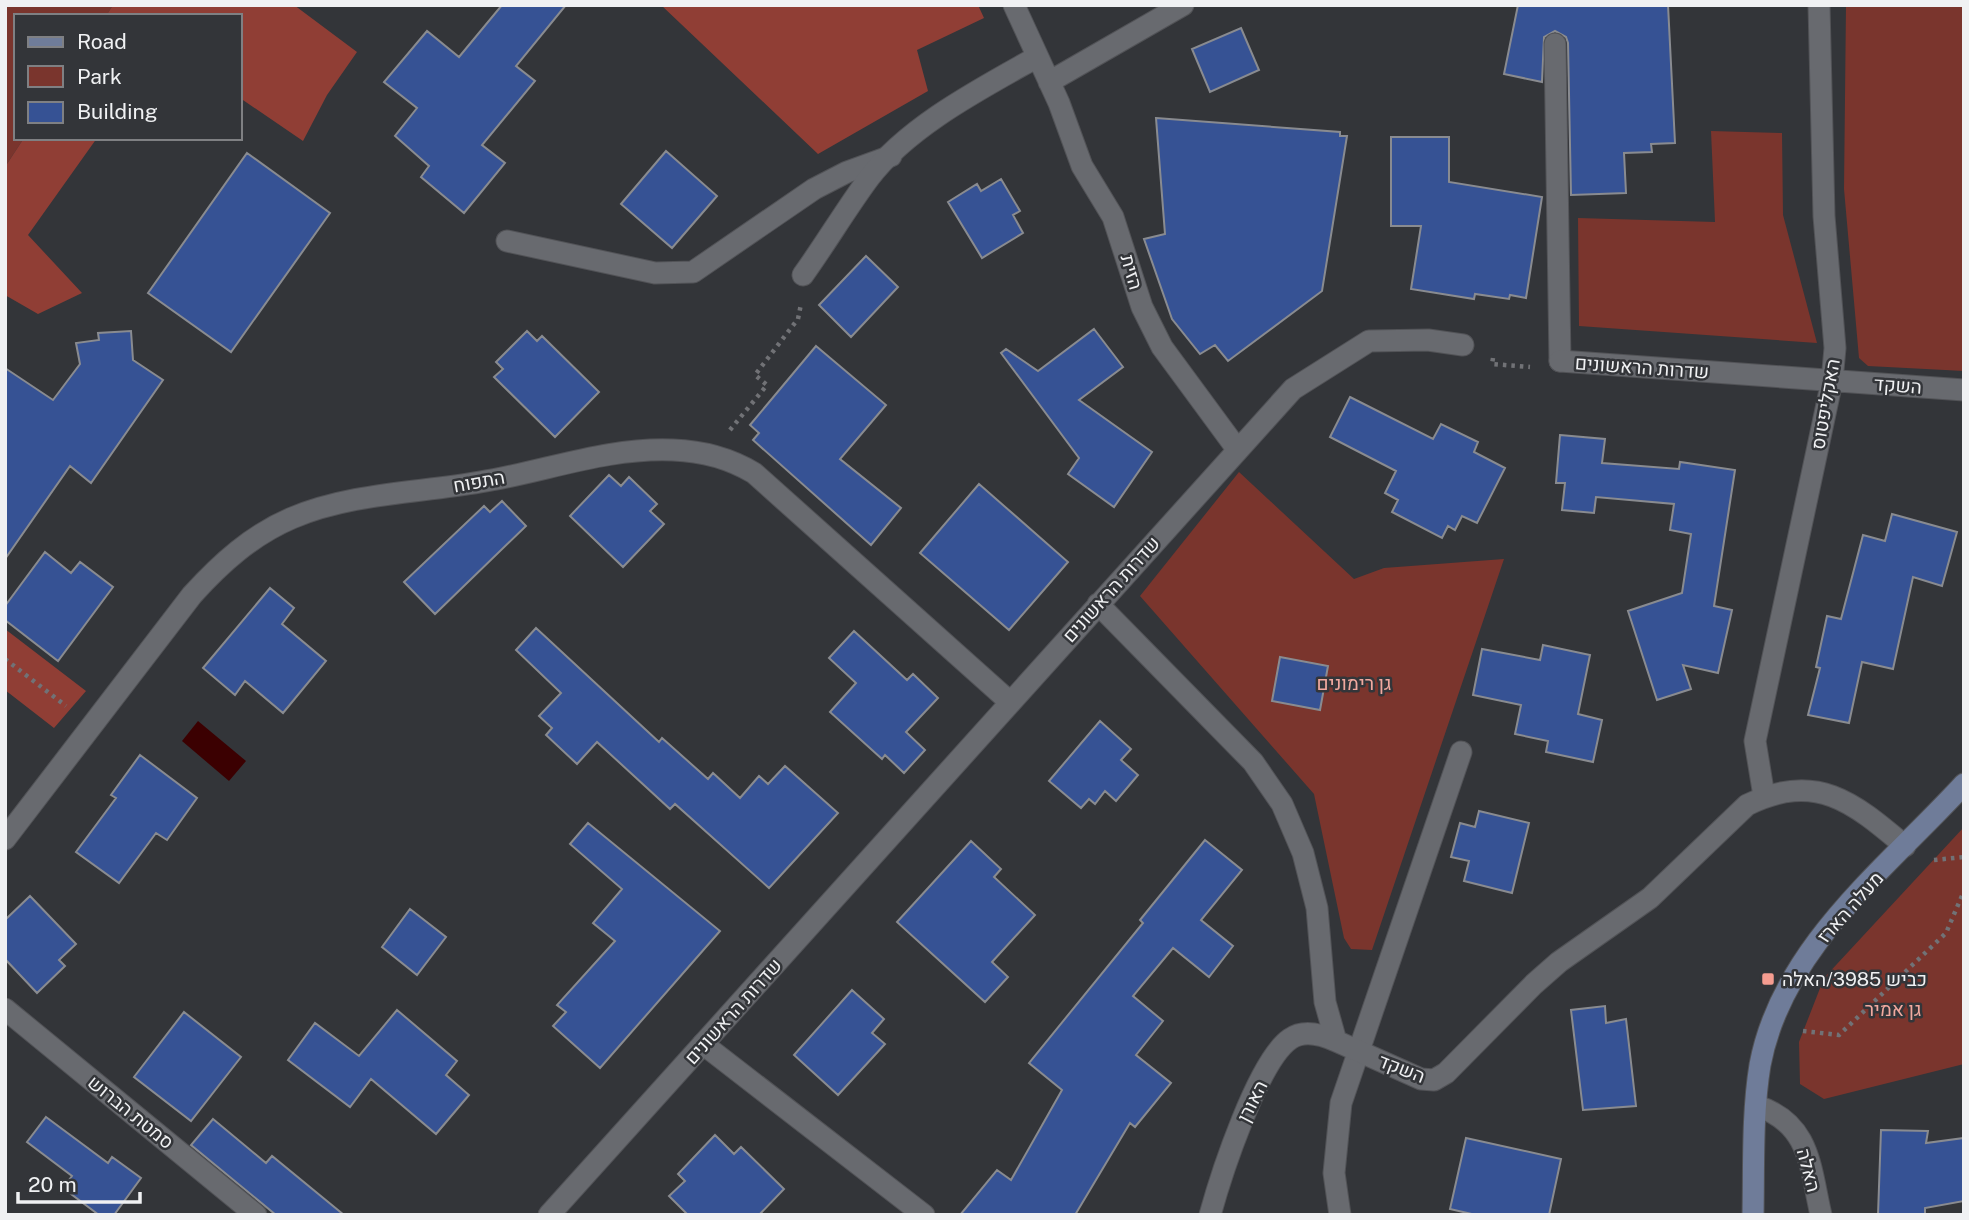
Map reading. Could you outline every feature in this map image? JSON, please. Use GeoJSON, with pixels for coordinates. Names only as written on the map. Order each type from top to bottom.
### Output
{"type":"FeatureCollection","features":[{"type":"Feature","properties":{"kind":"main road","name":"מעלה הארז"},"geometry":{"type":"LineString","coordinates":[[1753,1215],[1756,1106],[1760,1066],[1770,1028],[1788,985],[1829,927],[1964,784]]}},
{"type":"Feature","properties":{"kind":"street","name":"הזית"},"geometry":{"type":"LineString","coordinates":[[1014,5],[1049,82],[1082,166],[1113,216],[1142,307],[1162,346],[1237,449]]}},
{"type":"Feature","properties":{"kind":"street"},"geometry":{"type":"LineString","coordinates":[[1049,82],[1183,5]]}},
{"type":"Feature","properties":{"kind":"street","name":"האקליפטוס"},"geometry":{"type":"LineString","coordinates":[[1765,796],[1755,741],[1832,381],[1835,348],[1824,216],[1819,5]]}},
{"type":"Feature","properties":{"kind":"street"},"geometry":{"type":"LineString","coordinates":[[1555,44],[1560,361]]}},
{"type":"Feature","properties":{"kind":"street"},"geometry":{"type":"LineString","coordinates":[[803,275],[870,177],[891,156],[970,95],[1037,57]]}},
{"type":"Feature","properties":{"kind":"street"},"geometry":{"type":"LineString","coordinates":[[507,241],[655,273],[693,272],[814,189],[847,172],[891,156]]}},
{"type":"Feature","properties":{"kind":"street","name":"שדרות הראשונים"},"geometry":{"type":"LineString","coordinates":[[550,1215],[1293,389],[1369,341],[1428,340],[1463,345]]}},
{"type":"Feature","properties":{"kind":"street","name":"שדרות הראשונים"},"geometry":{"type":"LineString","coordinates":[[1560,361],[1832,381]]}},
{"type":"Feature","properties":{"kind":"street","name":"השקד"},"geometry":{"type":"LineString","coordinates":[[1832,381],[1964,390]]}},
{"type":"Feature","properties":{"kind":"street","name":"התפוח"},"geometry":{"type":"LineString","coordinates":[[5,839],[205,580],[252,540],[293,517],[343,502],[480,482],[607,455],[671,450],[710,454],[742,465],[766,480],[1010,702]]}},
{"type":"Feature","properties":{"kind":"street"},"geometry":{"type":"LineString","coordinates":[[1098,604],[1254,762],[1282,804],[1303,853],[1317,908],[1325,1002],[1336,1041]]}},
{"type":"Feature","properties":{"kind":"street"},"geometry":{"type":"LineString","coordinates":[[1340,1215],[1334,1173],[1337,1120],[1461,752]]}},
{"type":"Feature","properties":{"kind":"street","name":"השקד"},"geometry":{"type":"LineString","coordinates":[[1336,1041],[1421,1079],[1434,1080],[1446,1073],[1551,970],[1650,898],[1747,805],[1765,796],[1804,790],[1827,794],[1857,807],[1905,846]]}},
{"type":"Feature","properties":{"kind":"street","name":"סמטת הברוש"},"geometry":{"type":"LineString","coordinates":[[5,1009],[256,1215]]}},
{"type":"Feature","properties":{"kind":"street","name":"האורן"},"geometry":{"type":"LineString","coordinates":[[1210,1215],[1236,1133],[1274,1057],[1290,1038],[1305,1034],[1325,1035],[1336,1041]]}},
{"type":"Feature","properties":{"kind":"street"},"geometry":{"type":"LineString","coordinates":[[703,1044],[924,1215]]}},
{"type":"Feature","properties":{"kind":"street","name":"האלה"},"geometry":{"type":"LineString","coordinates":[[1756,1106],[1780,1115],[1796,1131],[1808,1155],[1821,1215]]}},
{"type":"Feature","properties":{"kind":"path"},"geometry":{"type":"LineString","coordinates":[[710,454],[767,385],[755,374],[798,319],[803,275]]}},
{"type":"Feature","properties":{"kind":"path","name":"שדרות הראשונים"},"geometry":{"type":"LineString","coordinates":[[1463,345],[1493,350],[1492,364],[1544,368],[1560,361]]}},
{"type":"Feature","properties":{"kind":"path"},"geometry":{"type":"LineString","coordinates":[[5,659],[92,725]]}},
{"type":"Feature","properties":{"kind":"path"},"geometry":{"type":"LineString","coordinates":[[1770,1028],[1839,1035],[1945,933],[1964,891]]}},
{"type":"Feature","properties":{"kind":"green space"},"geometry":{"type":"Polygon","coordinates":[[[5,5],[113,5],[107,14],[14,14],[14,140],[23,140],[5,167],[5,5]]]}},
{"type":"Feature","properties":{"kind":"green space"},"geometry":{"type":"Polygon","coordinates":[[[1846,5],[1964,5],[1964,371],[1868,366],[1859,358],[1844,189],[1846,5]]]}},
{"type":"Feature","properties":{"kind":"green space"},"geometry":{"type":"Polygon","coordinates":[[[1711,131],[1782,133],[1783,215],[1817,343],[1579,326],[1578,218],[1715,222],[1711,131]]]}},
{"type":"Feature","properties":{"kind":"green space","name":"גן רימונים"},"geometry":{"type":"Polygon","coordinates":[[[1239,472],[1354,579],[1384,568],[1504,559],[1372,950],[1351,949],[1344,938],[1314,794],[1140,596],[1239,472]]]}},
{"type":"Feature","properties":{"kind":"green space","name":"גן אמיר"},"geometry":{"type":"Polygon","coordinates":[[[1964,827],[1964,1064],[1824,1099],[1800,1084],[1799,1042],[1824,978],[1964,827]]]}},
{"type":"Feature","properties":{"kind":"shaded area"},"geometry":{"type":"Polygon","coordinates":[[[113,5],[294,5],[357,52],[327,95],[303,141],[242,99],[242,14],[107,14],[113,5]]]}},
{"type":"Feature","properties":{"kind":"shaded area"},"geometry":{"type":"Polygon","coordinates":[[[661,5],[978,5],[984,18],[917,50],[928,91],[818,154],[661,5]]]}},
{"type":"Feature","properties":{"kind":"shaded area"},"geometry":{"type":"Polygon","coordinates":[[[23,140],[96,140],[28,235],[82,293],[38,314],[5,295],[5,167],[23,140]]]}},
{"type":"Feature","properties":{"kind":"shaded area"},"geometry":{"type":"Polygon","coordinates":[[[5,629],[86,691],[54,728],[5,690],[5,629]]]}},
{"type":"Feature","properties":{"kind":"shaded area"},"geometry":{"type":"Polygon","coordinates":[[[198,721],[246,761],[229,781],[182,741],[198,721]]]}},
{"type":"Feature","properties":{"kind":"building"},"geometry":{"type":"Polygon","coordinates":[[[502,5],[566,5],[516,66],[535,81],[482,145],[505,163],[464,213],[421,177],[429,166],[395,136],[417,108],[384,82],[427,31],[459,57],[502,5]]]}},
{"type":"Feature","properties":{"kind":"building"},"geometry":{"type":"Polygon","coordinates":[[[1518,5],[1668,5],[1675,143],[1651,144],[1652,152],[1624,153],[1626,193],[1571,195],[1568,43],[1566,37],[1555,31],[1544,37],[1542,82],[1504,74],[1518,5]]]}},
{"type":"Feature","properties":{"kind":"building"},"geometry":{"type":"Polygon","coordinates":[[[1241,28],[1259,70],[1210,92],[1192,49],[1241,28]]]}},
{"type":"Feature","properties":{"kind":"building"},"geometry":{"type":"Polygon","coordinates":[[[1156,118],[1340,132],[1340,136],[1347,136],[1322,291],[1228,361],[1215,345],[1200,354],[1172,319],[1144,239],[1165,234],[1156,118]]]}},
{"type":"Feature","properties":{"kind":"building"},"geometry":{"type":"Polygon","coordinates":[[[1391,137],[1449,137],[1449,182],[1542,197],[1526,298],[1510,295],[1509,299],[1475,294],[1474,299],[1411,289],[1421,226],[1391,226],[1391,137]]]}},
{"type":"Feature","properties":{"kind":"building"},"geometry":{"type":"Polygon","coordinates":[[[666,151],[717,196],[672,248],[621,204],[666,151]]]}},
{"type":"Feature","properties":{"kind":"building"},"geometry":{"type":"Polygon","coordinates":[[[247,153],[330,213],[231,352],[148,293],[247,153]]]}},
{"type":"Feature","properties":{"kind":"building"},"geometry":{"type":"Polygon","coordinates":[[[1001,179],[1020,211],[1013,215],[1023,233],[982,258],[948,202],[977,184],[981,191],[1001,179]]]}},
{"type":"Feature","properties":{"kind":"building"},"geometry":{"type":"Polygon","coordinates":[[[866,256],[898,287],[851,337],[819,305],[866,256]]]}},
{"type":"Feature","properties":{"kind":"building"},"geometry":{"type":"Polygon","coordinates":[[[1094,329],[1123,367],[1079,400],[1152,452],[1114,507],[1068,474],[1079,458],[1001,353],[1006,349],[1038,371],[1094,329]]]}},
{"type":"Feature","properties":{"kind":"building"},"geometry":{"type":"Polygon","coordinates":[[[131,331],[133,360],[163,380],[91,483],[70,466],[5,559],[5,368],[53,400],[80,364],[76,343],[99,340],[98,333],[131,331]]]}},
{"type":"Feature","properties":{"kind":"building"},"geometry":{"type":"Polygon","coordinates":[[[527,331],[537,341],[542,336],[599,392],[555,437],[494,377],[503,369],[496,362],[527,331]]]}},
{"type":"Feature","properties":{"kind":"building"},"geometry":{"type":"Polygon","coordinates":[[[816,346],[886,405],[840,459],[901,508],[871,545],[753,440],[759,433],[750,425],[816,346]]]}},
{"type":"Feature","properties":{"kind":"building"},"geometry":{"type":"Polygon","coordinates":[[[1350,397],[1433,439],[1441,424],[1478,442],[1474,452],[1505,468],[1477,523],[1462,516],[1455,530],[1448,526],[1442,538],[1392,512],[1398,500],[1385,493],[1396,471],[1330,437],[1350,397]]]}},
{"type":"Feature","properties":{"kind":"building"},"geometry":{"type":"Polygon","coordinates":[[[1560,435],[1605,439],[1602,463],[1679,469],[1680,462],[1735,470],[1714,606],[1732,610],[1718,673],[1683,665],[1691,689],[1657,700],[1628,611],[1682,593],[1691,534],[1670,530],[1674,504],[1596,497],[1594,513],[1562,510],[1565,483],[1556,483],[1560,435]]]}},
{"type":"Feature","properties":{"kind":"building"},"geometry":{"type":"Polygon","coordinates":[[[609,475],[621,486],[629,477],[657,504],[650,511],[664,524],[623,567],[570,516],[609,475]]]}},
{"type":"Feature","properties":{"kind":"building"},"geometry":{"type":"Polygon","coordinates":[[[979,484],[1068,562],[1009,630],[920,553],[979,484]]]}},
{"type":"Feature","properties":{"kind":"building"},"geometry":{"type":"Polygon","coordinates":[[[502,501],[526,526],[435,614],[404,582],[484,506],[490,512],[502,501]]]}},
{"type":"Feature","properties":{"kind":"building"},"geometry":{"type":"Polygon","coordinates":[[[1892,514],[1957,532],[1942,586],[1913,577],[1893,669],[1862,662],[1849,723],[1808,715],[1820,668],[1816,667],[1827,616],[1841,619],[1863,535],[1885,541],[1892,514]]]}},
{"type":"Feature","properties":{"kind":"building"},"geometry":{"type":"Polygon","coordinates":[[[45,552],[71,573],[80,562],[113,587],[58,661],[5,620],[5,606],[45,552]]]}},
{"type":"Feature","properties":{"kind":"building"},"geometry":{"type":"Polygon","coordinates":[[[270,588],[294,608],[282,624],[326,661],[283,713],[245,681],[235,695],[203,668],[270,588]]]}},
{"type":"Feature","properties":{"kind":"building"},"geometry":{"type":"Polygon","coordinates":[[[536,628],[659,742],[662,738],[708,779],[713,773],[740,798],[759,776],[768,784],[785,766],[838,813],[769,888],[675,804],[670,809],[597,742],[577,764],[546,735],[552,728],[539,716],[561,693],[516,650],[536,628]]]}},
{"type":"Feature","properties":{"kind":"building"},"geometry":{"type":"Polygon","coordinates":[[[854,631],[907,680],[913,674],[938,698],[906,732],[925,750],[904,773],[885,755],[882,759],[830,712],[856,683],[829,658],[854,631]]]}},
{"type":"Feature","properties":{"kind":"building"},"geometry":{"type":"Polygon","coordinates":[[[1543,645],[1590,655],[1578,714],[1602,720],[1593,762],[1546,752],[1548,741],[1515,734],[1521,705],[1473,695],[1482,649],[1540,660],[1543,645]]]}},
{"type":"Feature","properties":{"kind":"building"},"geometry":{"type":"Polygon","coordinates":[[[1280,657],[1328,666],[1320,710],[1272,701],[1280,657]]]}},
{"type":"Feature","properties":{"kind":"building"},"geometry":{"type":"Polygon","coordinates":[[[1100,721],[1131,749],[1121,760],[1138,775],[1116,801],[1105,791],[1095,804],[1089,799],[1081,808],[1049,781],[1100,721]]]}},
{"type":"Feature","properties":{"kind":"building"},"geometry":{"type":"Polygon","coordinates":[[[140,755],[197,798],[167,840],[156,833],[119,883],[76,852],[116,798],[111,795],[140,755]]]}},
{"type":"Feature","properties":{"kind":"building"},"geometry":{"type":"Polygon","coordinates":[[[1479,811],[1529,823],[1512,893],[1464,881],[1469,861],[1451,857],[1460,823],[1475,827],[1479,811]]]}},
{"type":"Feature","properties":{"kind":"building"},"geometry":{"type":"Polygon","coordinates":[[[588,823],[720,931],[600,1068],[553,1026],[566,1012],[557,1005],[615,941],[593,923],[622,889],[570,844],[588,823]]]}},
{"type":"Feature","properties":{"kind":"building"},"geometry":{"type":"Polygon","coordinates":[[[1205,840],[1242,870],[1201,920],[1233,946],[1209,977],[1173,948],[1133,996],[1163,1021],[1136,1055],[1171,1083],[1135,1127],[1130,1123],[1075,1215],[960,1215],[997,1170],[1011,1180],[1062,1090],[1029,1063],[1143,923],[1140,920],[1205,840]]]}},
{"type":"Feature","properties":{"kind":"building"},"geometry":{"type":"Polygon","coordinates":[[[971,841],[1001,869],[994,877],[1035,915],[992,962],[1008,977],[985,1002],[897,922],[971,841]]]}},
{"type":"Feature","properties":{"kind":"building"},"geometry":{"type":"Polygon","coordinates":[[[30,896],[76,944],[59,960],[65,966],[37,993],[5,959],[5,920],[30,896]]]}},
{"type":"Feature","properties":{"kind":"building"},"geometry":{"type":"Polygon","coordinates":[[[410,909],[446,937],[417,975],[382,947],[410,909]]]}},
{"type":"Feature","properties":{"kind":"building"},"geometry":{"type":"Polygon","coordinates":[[[852,990],[884,1019],[872,1033],[885,1044],[838,1095],[794,1055],[852,990]]]}},
{"type":"Feature","properties":{"kind":"building"},"geometry":{"type":"Polygon","coordinates":[[[1605,1006],[1606,1023],[1626,1019],[1636,1106],[1583,1110],[1571,1010],[1605,1006]]]}},
{"type":"Feature","properties":{"kind":"building"},"geometry":{"type":"Polygon","coordinates":[[[397,1010],[457,1061],[446,1075],[469,1095],[436,1134],[371,1079],[350,1107],[288,1060],[315,1023],[359,1056],[397,1010]]]}},
{"type":"Feature","properties":{"kind":"building"},"geometry":{"type":"Polygon","coordinates":[[[184,1012],[241,1057],[191,1121],[134,1077],[184,1012]]]}},
{"type":"Feature","properties":{"kind":"building"},"geometry":{"type":"Polygon","coordinates":[[[46,1117],[108,1163],[112,1157],[141,1178],[114,1215],[99,1215],[63,1188],[72,1176],[27,1142],[46,1117]]]}},
{"type":"Feature","properties":{"kind":"building"},"geometry":{"type":"Polygon","coordinates":[[[213,1119],[266,1163],[272,1156],[344,1215],[276,1215],[191,1145],[213,1119]]]}},
{"type":"Feature","properties":{"kind":"building"},"geometry":{"type":"Polygon","coordinates":[[[1881,1130],[1928,1131],[1926,1143],[1964,1138],[1964,1201],[1925,1208],[1925,1215],[1878,1215],[1881,1130]]]}},
{"type":"Feature","properties":{"kind":"building"},"geometry":{"type":"Polygon","coordinates":[[[715,1135],[734,1154],[741,1147],[784,1189],[759,1215],[688,1215],[669,1196],[685,1181],[678,1174],[715,1135]]]}},
{"type":"Feature","properties":{"kind":"building"},"geometry":{"type":"Polygon","coordinates":[[[1466,1138],[1561,1159],[1549,1215],[1476,1215],[1450,1209],[1466,1138]]]}},
{"type":"Feature","properties":{"kind":"place","name":"כביש 3985/האלה"},"geometry":{"type":"Point","coordinates":[1768,979]}}]}
